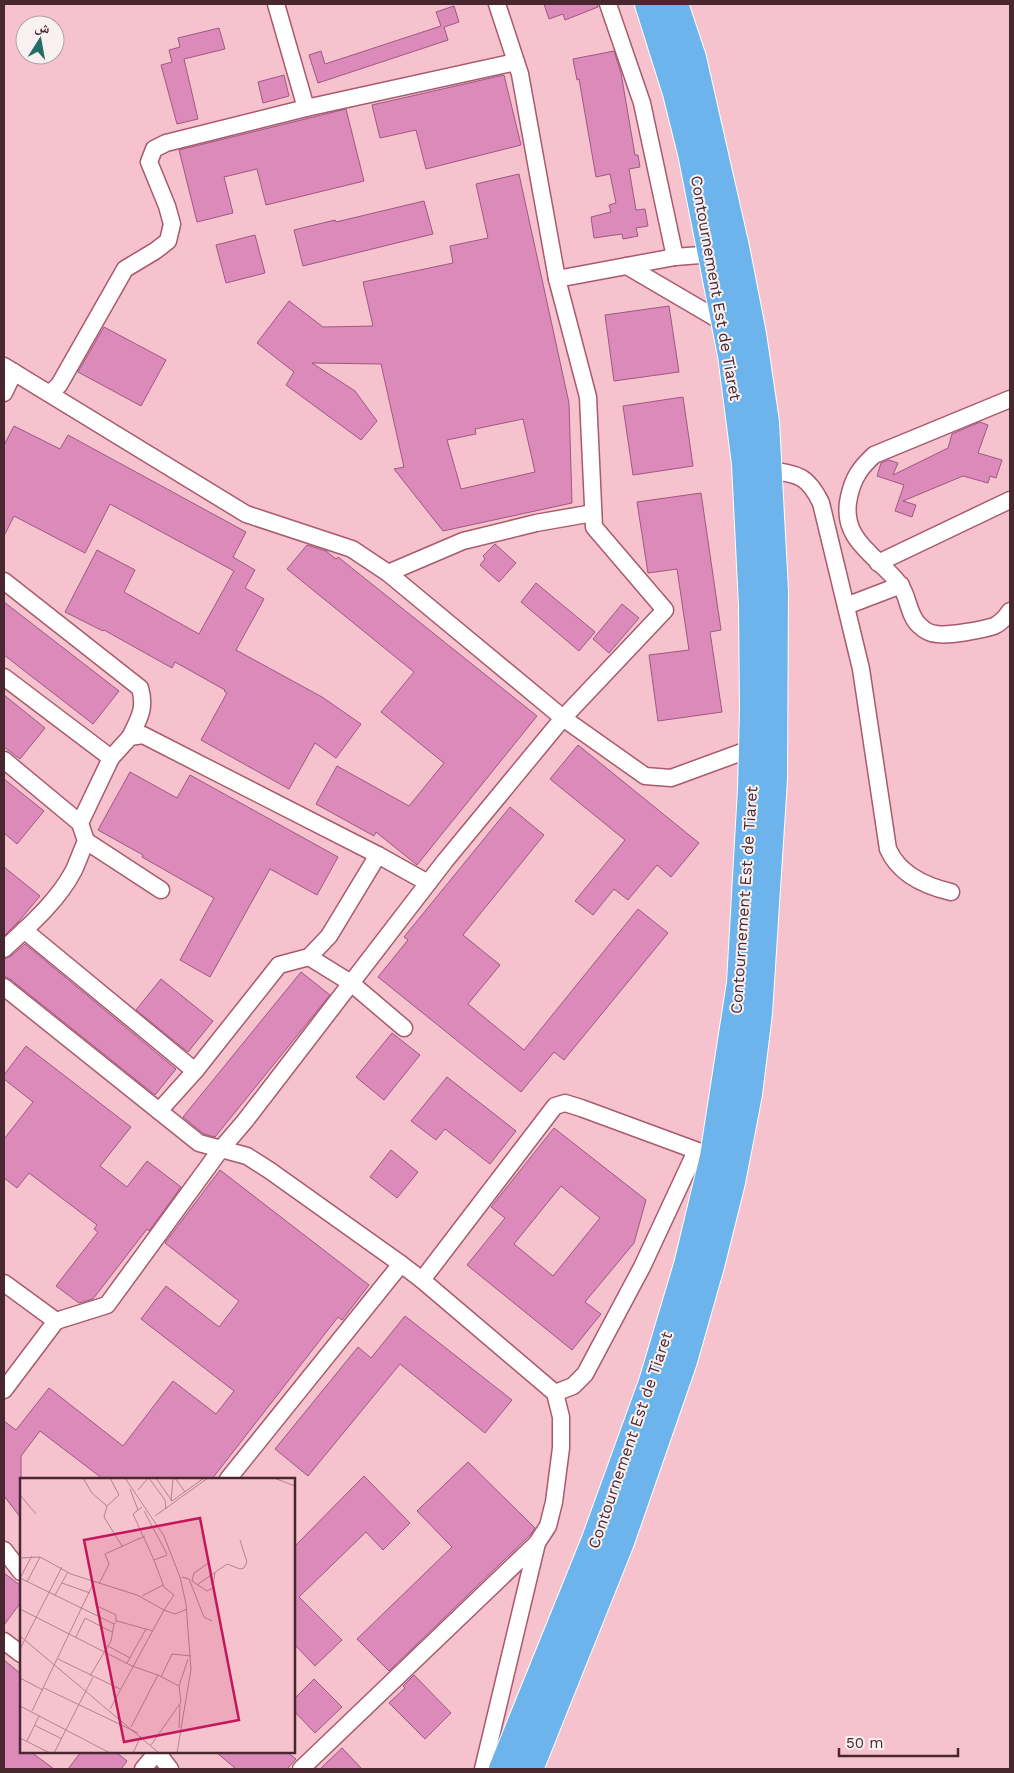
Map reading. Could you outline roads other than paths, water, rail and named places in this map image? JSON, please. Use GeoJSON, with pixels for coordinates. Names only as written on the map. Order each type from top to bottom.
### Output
{"type":"FeatureCollection","features":[{"type":"Feature","properties":{"kind":"highway","name":"Contournement Est de Tiaret"},"geometry":{"type":"LineString","coordinates":[[503,1769],[595,1542],[654,1382],[688,1265],[705,1154],[741,983],[753,748],[753,605],[746,464],[732,355],[692,153],[677,94],[650,4]]}},
{"type":"Feature","properties":{"kind":"highway","name":"Contournement Est de Tiaret"},"geometry":{"type":"LineString","coordinates":[[529,1769],[620,1542],[683,1361],[732,1182],[748,1094],[758,1014],[773,779],[774,591],[765,422],[752,334],[735,247],[692,58],[674,4]]}},
{"type":"Feature","properties":{"kind":"street"},"geometry":{"type":"LineString","coordinates":[[276,4],[306,108]]}},
{"type":"Feature","properties":{"kind":"street"},"geometry":{"type":"LineString","coordinates":[[4,1390],[56,1321],[107,1305],[221,1149],[245,1121],[428,882],[563,718],[665,610],[594,527],[588,397],[557,280],[520,74],[497,4]]}},
{"type":"Feature","properties":{"kind":"street"},"geometry":{"type":"LineString","coordinates":[[608,4],[642,103],[675,257]]}},
{"type":"Feature","properties":{"kind":"street"},"geometry":{"type":"LineString","coordinates":[[50,394],[59,385],[125,269],[168,241],[172,224],[167,206],[149,162],[154,149],[166,144],[306,108],[516,62]]}},
{"type":"Feature","properties":{"kind":"street"},"geometry":{"type":"LineString","coordinates":[[557,280],[675,257],[712,254]]}},
{"type":"Feature","properties":{"kind":"street"},"geometry":{"type":"LineString","coordinates":[[627,266],[726,324]]}},
{"type":"Feature","properties":{"kind":"street"},"geometry":{"type":"LineString","coordinates":[[4,393],[9,369],[246,514],[352,549],[388,572],[563,718],[645,776],[671,778],[753,748]]}},
{"type":"Feature","properties":{"kind":"street"},"geometry":{"type":"LineString","coordinates":[[1010,399],[874,455],[860,469],[851,486],[847,503],[848,520],[853,535],[901,585],[911,613],[918,625],[930,633],[938,635],[995,626],[1010,611]]}},
{"type":"Feature","properties":{"kind":"street"},"geometry":{"type":"LineString","coordinates":[[767,470],[803,478],[813,487],[821,503],[861,669],[888,849],[893,861],[910,875],[930,887],[951,892]]}},
{"type":"Feature","properties":{"kind":"street"},"geometry":{"type":"LineString","coordinates":[[878,563],[1010,500]]}},
{"type":"Feature","properties":{"kind":"street"},"geometry":{"type":"LineString","coordinates":[[388,572],[463,541],[536,523],[593,513]]}},
{"type":"Feature","properties":{"kind":"street"},"geometry":{"type":"LineString","coordinates":[[4,581],[140,688],[143,699],[141,715],[130,737],[111,758],[80,823]]}},
{"type":"Feature","properties":{"kind":"street"},"geometry":{"type":"LineString","coordinates":[[846,606],[901,585]]}},
{"type":"Feature","properties":{"kind":"street"},"geometry":{"type":"LineString","coordinates":[[4,677],[111,758]]}},
{"type":"Feature","properties":{"kind":"street"},"geometry":{"type":"LineString","coordinates":[[130,737],[143,735],[428,882]]}},
{"type":"Feature","properties":{"kind":"street"},"geometry":{"type":"LineString","coordinates":[[4,760],[80,823],[86,841],[162,890]]}},
{"type":"Feature","properties":{"kind":"street"},"geometry":{"type":"LineString","coordinates":[[4,949],[58,894],[73,871],[86,841]]}},
{"type":"Feature","properties":{"kind":"street"},"geometry":{"type":"LineString","coordinates":[[159,1111],[195,1071],[280,965],[309,957],[329,936],[378,855]]}},
{"type":"Feature","properties":{"kind":"street"},"geometry":{"type":"LineString","coordinates":[[24,930],[195,1071]]}},
{"type":"Feature","properties":{"kind":"street"},"geometry":{"type":"LineString","coordinates":[[309,957],[351,983],[404,1028]]}},
{"type":"Feature","properties":{"kind":"street"},"geometry":{"type":"LineString","coordinates":[[4,986],[199,1143],[246,1156],[269,1170],[401,1264],[556,1392],[562,1417],[561,1448],[554,1502],[548,1526],[537,1543],[301,1769]]}},
{"type":"Feature","properties":{"kind":"street"},"geometry":{"type":"LineString","coordinates":[[422,1280],[555,1106],[565,1103],[705,1154],[585,1374],[573,1386],[556,1392]]}},
{"type":"Feature","properties":{"kind":"street"},"geometry":{"type":"LineString","coordinates":[[229,1478],[401,1264]]}},
{"type":"Feature","properties":{"kind":"street"},"geometry":{"type":"LineString","coordinates":[[4,1283],[56,1321]]}},
{"type":"Feature","properties":{"kind":"street"},"geometry":{"type":"LineString","coordinates":[[483,1769],[537,1543]]}},
{"type":"Feature","properties":{"kind":"street"},"geometry":{"type":"LineString","coordinates":[[4,1550],[20,1571]]}},
{"type":"Feature","properties":{"kind":"street"},"geometry":{"type":"LineString","coordinates":[[4,1641],[20,1653]]}},
{"type":"Feature","properties":{"kind":"street"},"geometry":{"type":"LineString","coordinates":[[143,1769],[155,1753]]}},
{"type":"Feature","properties":{"kind":"street"},"geometry":{"type":"LineString","coordinates":[[157,1753],[170,1769]]}}]}
